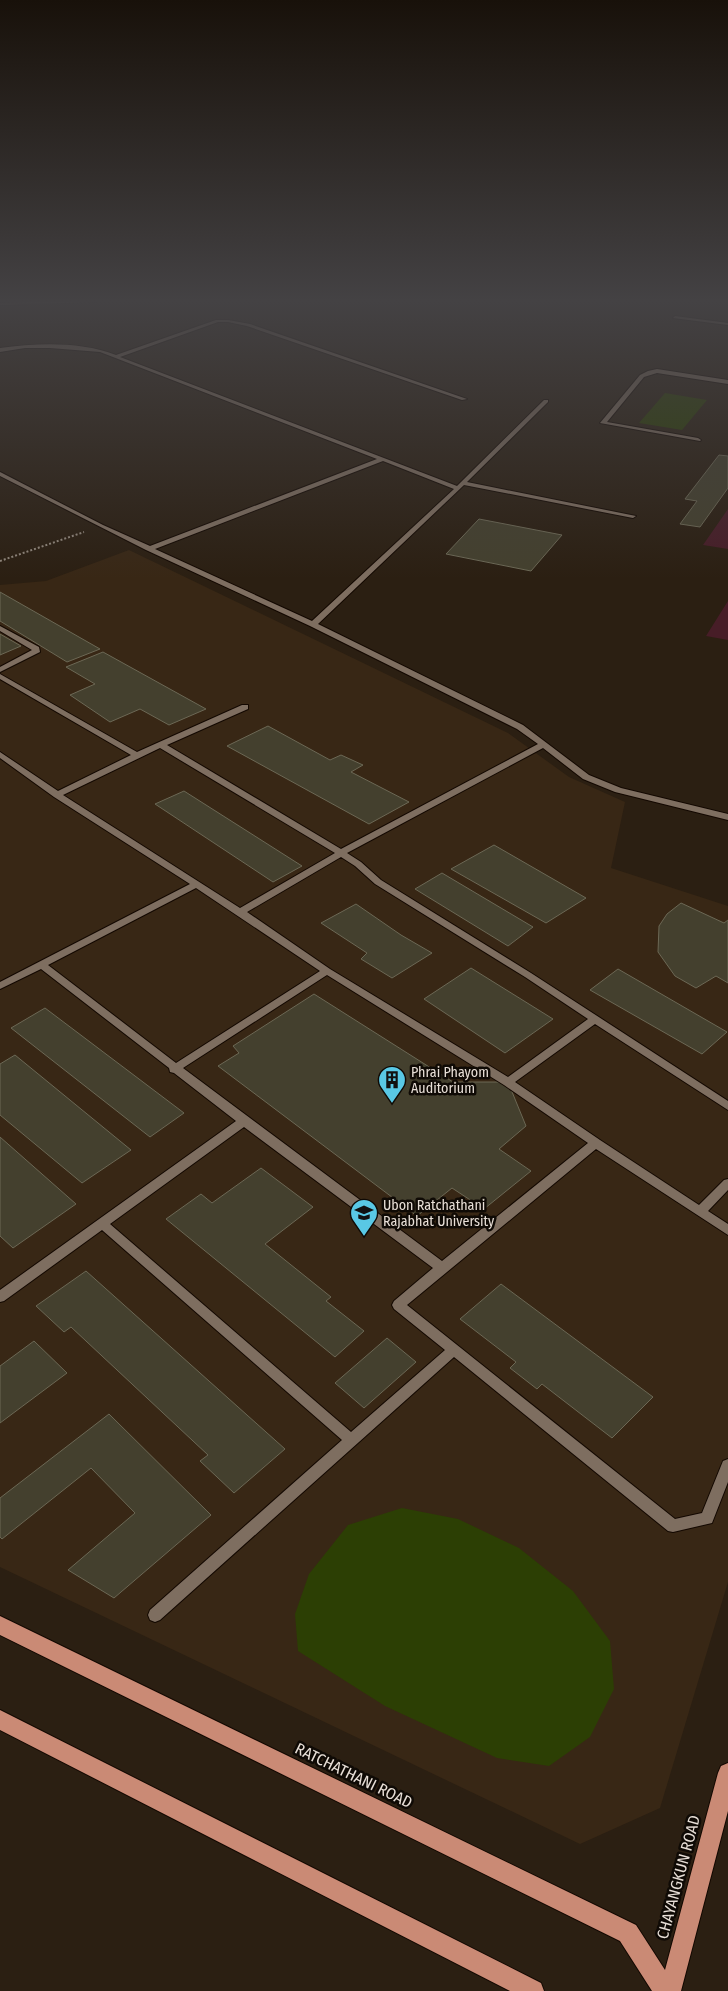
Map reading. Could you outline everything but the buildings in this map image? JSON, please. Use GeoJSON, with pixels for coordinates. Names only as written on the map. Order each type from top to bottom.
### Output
{"type":"FeatureCollection","features":[{"type":"Feature","properties":{"kind":"main road","name":"RATCHATHANI ROAD"},"geometry":{"type":"LineString","coordinates":[[0,1625],[628,1933],[665,1991]]}},
{"type":"Feature","properties":{"kind":"main road"},"geometry":{"type":"LineString","coordinates":[[0,1720],[533,1991]]}},
{"type":"Feature","properties":{"kind":"main road","name":"CHAYANGKUN ROAD"},"geometry":{"type":"LineString","coordinates":[[670,1991],[728,1773]]}},
{"type":"Feature","properties":{"kind":"lane"},"geometry":{"type":"LineString","coordinates":[[215,394],[383,459],[461,486],[633,516]]}},
{"type":"Feature","properties":{"kind":"lane"},"geometry":{"type":"LineString","coordinates":[[449,394],[464,399]]}},
{"type":"Feature","properties":{"kind":"lane"},"geometry":{"type":"LineString","coordinates":[[627,394],[603,423],[698,440]]}},
{"type":"Feature","properties":{"kind":"lane"},"geometry":{"type":"LineString","coordinates":[[313,624],[461,486],[546,401]]}},
{"type":"Feature","properties":{"kind":"lane"},"geometry":{"type":"LineString","coordinates":[[148,549],[383,459]]}},
{"type":"Feature","properties":{"kind":"lane"},"geometry":{"type":"LineString","coordinates":[[0,474],[148,549],[313,624],[520,726],[586,777],[618,790],[728,817]]}},
{"type":"Feature","properties":{"kind":"lane"},"geometry":{"type":"LineString","coordinates":[[0,628],[36,649],[36,652],[0,670]]}},
{"type":"Feature","properties":{"kind":"lane"},"geometry":{"type":"LineString","coordinates":[[0,676],[137,755]]}},
{"type":"Feature","properties":{"kind":"lane"},"geometry":{"type":"LineString","coordinates":[[57,794],[137,755],[245,708]]}},
{"type":"Feature","properties":{"kind":"lane"},"geometry":{"type":"LineString","coordinates":[[240,912],[341,853],[544,744]]}},
{"type":"Feature","properties":{"kind":"lane"},"geometry":{"type":"LineString","coordinates":[[161,745],[341,853],[358,864],[378,882],[470,938],[728,1106]]}},
{"type":"Feature","properties":{"kind":"lane"},"geometry":{"type":"LineString","coordinates":[[0,754],[57,794],[240,912],[327,971],[508,1082],[596,1144],[728,1230]]}},
{"type":"Feature","properties":{"kind":"lane"},"geometry":{"type":"LineString","coordinates":[[0,986],[197,884]]}},
{"type":"Feature","properties":{"kind":"lane"},"geometry":{"type":"LineString","coordinates":[[41,964],[174,1068],[442,1268]]}},
{"type":"Feature","properties":{"kind":"lane"},"geometry":{"type":"LineString","coordinates":[[174,1068],[327,971]]}},
{"type":"Feature","properties":{"kind":"lane"},"geometry":{"type":"LineString","coordinates":[[508,1082],[595,1019]]}},
{"type":"Feature","properties":{"kind":"lane"},"geometry":{"type":"LineString","coordinates":[[0,1297],[244,1121]]}},
{"type":"Feature","properties":{"kind":"lane"},"geometry":{"type":"LineString","coordinates":[[596,1144],[398,1305],[674,1526],[707,1518],[728,1465]]}},
{"type":"Feature","properties":{"kind":"lane"},"geometry":{"type":"LineString","coordinates":[[700,1211],[728,1183]]}},
{"type":"Feature","properties":{"kind":"lane"},"geometry":{"type":"LineString","coordinates":[[102,1224],[352,1440]]}},
{"type":"Feature","properties":{"kind":"lane"},"geometry":{"type":"LineString","coordinates":[[155,1615],[453,1350]]}},
{"type":"Feature","properties":{"kind":"path"},"geometry":{"type":"LineString","coordinates":[[0,562],[101,526]]}},
{"type":"Feature","properties":{"kind":"shaded area"},"geometry":{"type":"Polygon","coordinates":[[[664,394],[707,400],[682,430],[639,423],[664,394]]]}},
{"type":"Feature","properties":{"kind":"shaded area"},"geometry":{"type":"Polygon","coordinates":[[[728,509],[728,549],[703,545],[728,509]]]}},
{"type":"Feature","properties":{"kind":"shaded area","name":"Ubon Ratchathani Rajabhat University"},"geometry":{"type":"Polygon","coordinates":[[[129,550],[508,733],[569,777],[625,802],[611,868],[728,906],[728,1582],[660,1808],[580,1844],[0,1567],[0,585],[46,581],[129,550]]]}},
{"type":"Feature","properties":{"kind":"shaded area"},"geometry":{"type":"Polygon","coordinates":[[[728,601],[728,640],[706,636],[728,601]]]}},
{"type":"Feature","properties":{"kind":"shaded area"},"geometry":{"type":"Polygon","coordinates":[[[402,1508],[458,1519],[519,1548],[573,1591],[610,1641],[614,1689],[590,1737],[549,1766],[497,1758],[385,1706],[298,1651],[295,1614],[309,1574],[348,1525],[402,1508]]]}},
{"type":"Feature","properties":{"kind":"place","name":"Phrai Phayom Auditorium"},"geometry":{"type":"Point","coordinates":[392,1104]}},
{"type":"Feature","properties":{"kind":"place","name":"Ubon Ratchathani Rajabhat University"},"geometry":{"type":"Point","coordinates":[364,1237]}}]}
